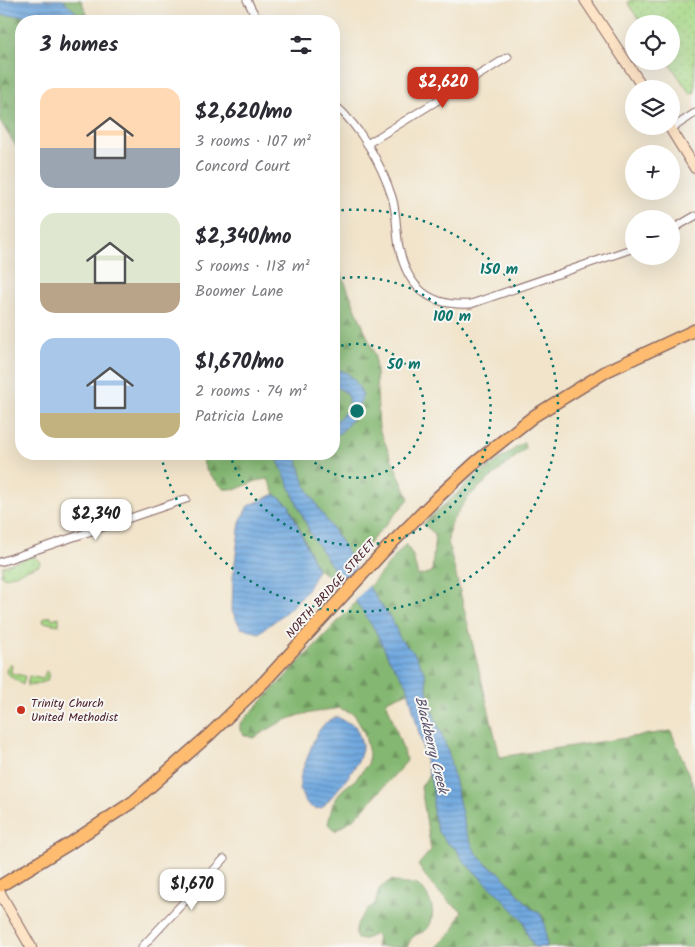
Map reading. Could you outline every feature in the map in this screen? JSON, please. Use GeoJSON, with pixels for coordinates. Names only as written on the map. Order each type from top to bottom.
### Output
{"type":"FeatureCollection","features":[{"type":"Feature","properties":{"kind":"highway","name":"NORTH BRIDGE STREET"},"geometry":{"type":"LineString","coordinates":[[0,886],[134,800],[209,735],[265,681],[384,551],[476,462],[534,416],[606,371],[695,330]]}},
{"type":"Feature","properties":{"kind":"main road"},"geometry":{"type":"LineString","coordinates":[[585,0],[638,80]]}},
{"type":"Feature","properties":{"kind":"main road"},"geometry":{"type":"LineString","coordinates":[[674,135],[695,168]]}},
{"type":"Feature","properties":{"kind":"main road"},"geometry":{"type":"LineString","coordinates":[[0,893],[31,947]]}},
{"type":"Feature","properties":{"kind":"street"},"geometry":{"type":"LineString","coordinates":[[247,0],[255,15]]}},
{"type":"Feature","properties":{"kind":"street"},"geometry":{"type":"LineString","coordinates":[[367,144],[508,57]]}},
{"type":"Feature","properties":{"kind":"street"},"geometry":{"type":"LineString","coordinates":[[340,111],[367,144],[374,156],[392,198],[399,247],[405,268],[416,286],[428,296],[458,305],[471,304],[625,251]]}},
{"type":"Feature","properties":{"kind":"street"},"geometry":{"type":"LineString","coordinates":[[680,122],[695,113]]}},
{"type":"Feature","properties":{"kind":"street"},"geometry":{"type":"LineString","coordinates":[[680,225],[695,216]]}},
{"type":"Feature","properties":{"kind":"street"},"geometry":{"type":"LineString","coordinates":[[0,562],[186,499]]}},
{"type":"Feature","properties":{"kind":"street"},"geometry":{"type":"LineString","coordinates":[[142,947],[224,859]]}},
{"type":"Feature","properties":{"kind":"green space"},"geometry":{"type":"Polygon","coordinates":[[[0,0],[81,0],[87,15],[15,15],[15,145],[0,121],[0,0]]]}},
{"type":"Feature","properties":{"kind":"green space"},"geometry":{"type":"Polygon","coordinates":[[[630,0],[695,0],[695,92],[690,94],[674,70],[680,70],[680,15],[635,15],[628,3],[630,0]]]}},
{"type":"Feature","properties":{"kind":"green space"},"geometry":{"type":"Polygon","coordinates":[[[341,273],[375,355],[379,429],[409,499],[336,580],[317,569],[289,505],[275,494],[268,479],[256,481],[237,489],[224,489],[207,472],[202,460],[340,460],[341,273]]]}},
{"type":"Feature","properties":{"kind":"green space"},"geometry":{"type":"Polygon","coordinates":[[[524,442],[525,449],[469,496],[450,524],[448,542],[500,757],[671,731],[695,789],[695,947],[437,947],[452,932],[462,911],[437,891],[418,865],[431,850],[421,787],[443,753],[426,685],[386,701],[407,761],[356,817],[335,831],[328,824],[333,803],[343,789],[355,780],[368,764],[369,753],[364,732],[354,714],[339,708],[300,715],[283,721],[253,738],[244,735],[240,731],[240,724],[347,612],[406,544],[413,556],[418,576],[432,572],[435,534],[423,524],[476,476],[524,442]]]}},
{"type":"Feature","properties":{"kind":"green space"},"geometry":{"type":"Polygon","coordinates":[[[35,557],[40,562],[39,565],[5,578],[1,575],[3,566],[35,557]]]}},
{"type":"Feature","properties":{"kind":"green space"},"geometry":{"type":"Polygon","coordinates":[[[51,616],[52,619],[59,617],[59,625],[43,622],[44,618],[51,616]]]}},
{"type":"Feature","properties":{"kind":"green space"},"geometry":{"type":"Polygon","coordinates":[[[9,664],[12,665],[11,673],[25,676],[23,685],[7,674],[6,671],[9,664]]]}},
{"type":"Feature","properties":{"kind":"green space"},"geometry":{"type":"Polygon","coordinates":[[[46,671],[49,673],[47,681],[27,686],[29,676],[43,679],[46,671]]]}},
{"type":"Feature","properties":{"kind":"green space"},"geometry":{"type":"Polygon","coordinates":[[[391,880],[404,884],[416,884],[425,893],[431,905],[431,923],[427,929],[412,938],[407,947],[376,947],[378,938],[376,934],[365,939],[357,939],[356,929],[360,919],[375,904],[379,889],[391,880]]]}},
{"type":"Feature","properties":{"kind":"water"},"geometry":{"type":"Polygon","coordinates":[[[0,0],[63,0],[79,15],[15,16],[0,15],[0,0]]]}},
{"type":"Feature","properties":{"kind":"water"},"geometry":{"type":"Polygon","coordinates":[[[340,370],[349,374],[363,396],[355,413],[340,432],[340,417],[348,406],[347,393],[340,389],[340,370]]]}},
{"type":"Feature","properties":{"kind":"water","name":"Blackberry Creek"},"geometry":{"type":"Polygon","coordinates":[[[278,460],[299,460],[305,485],[356,568],[393,622],[400,639],[414,653],[425,673],[429,702],[448,751],[466,832],[475,851],[486,864],[499,872],[531,908],[540,913],[545,924],[547,947],[534,947],[527,934],[524,922],[464,862],[456,849],[447,843],[438,832],[433,812],[433,790],[407,685],[389,659],[375,630],[312,537],[278,460]]]}},
{"type":"Feature","properties":{"kind":"water"},"geometry":{"type":"Polygon","coordinates":[[[275,494],[289,505],[317,569],[308,588],[301,597],[285,613],[259,633],[241,628],[232,611],[233,578],[240,522],[248,506],[275,494]]]}},
{"type":"Feature","properties":{"kind":"water"},"geometry":{"type":"Polygon","coordinates":[[[337,717],[355,726],[362,743],[361,753],[347,778],[322,808],[317,809],[309,805],[303,797],[300,787],[301,775],[312,744],[321,728],[325,723],[337,717]]]}},
{"type":"Feature","properties":{"kind":"pier"},"geometry":{"type":"Polygon","coordinates":[[[358,566],[370,584],[354,602],[342,584],[358,566]]]}},
{"type":"Feature","properties":{"kind":"place","name":"Trinity Church United Methodist"},"geometry":{"type":"Point","coordinates":[21,710]}}]}
